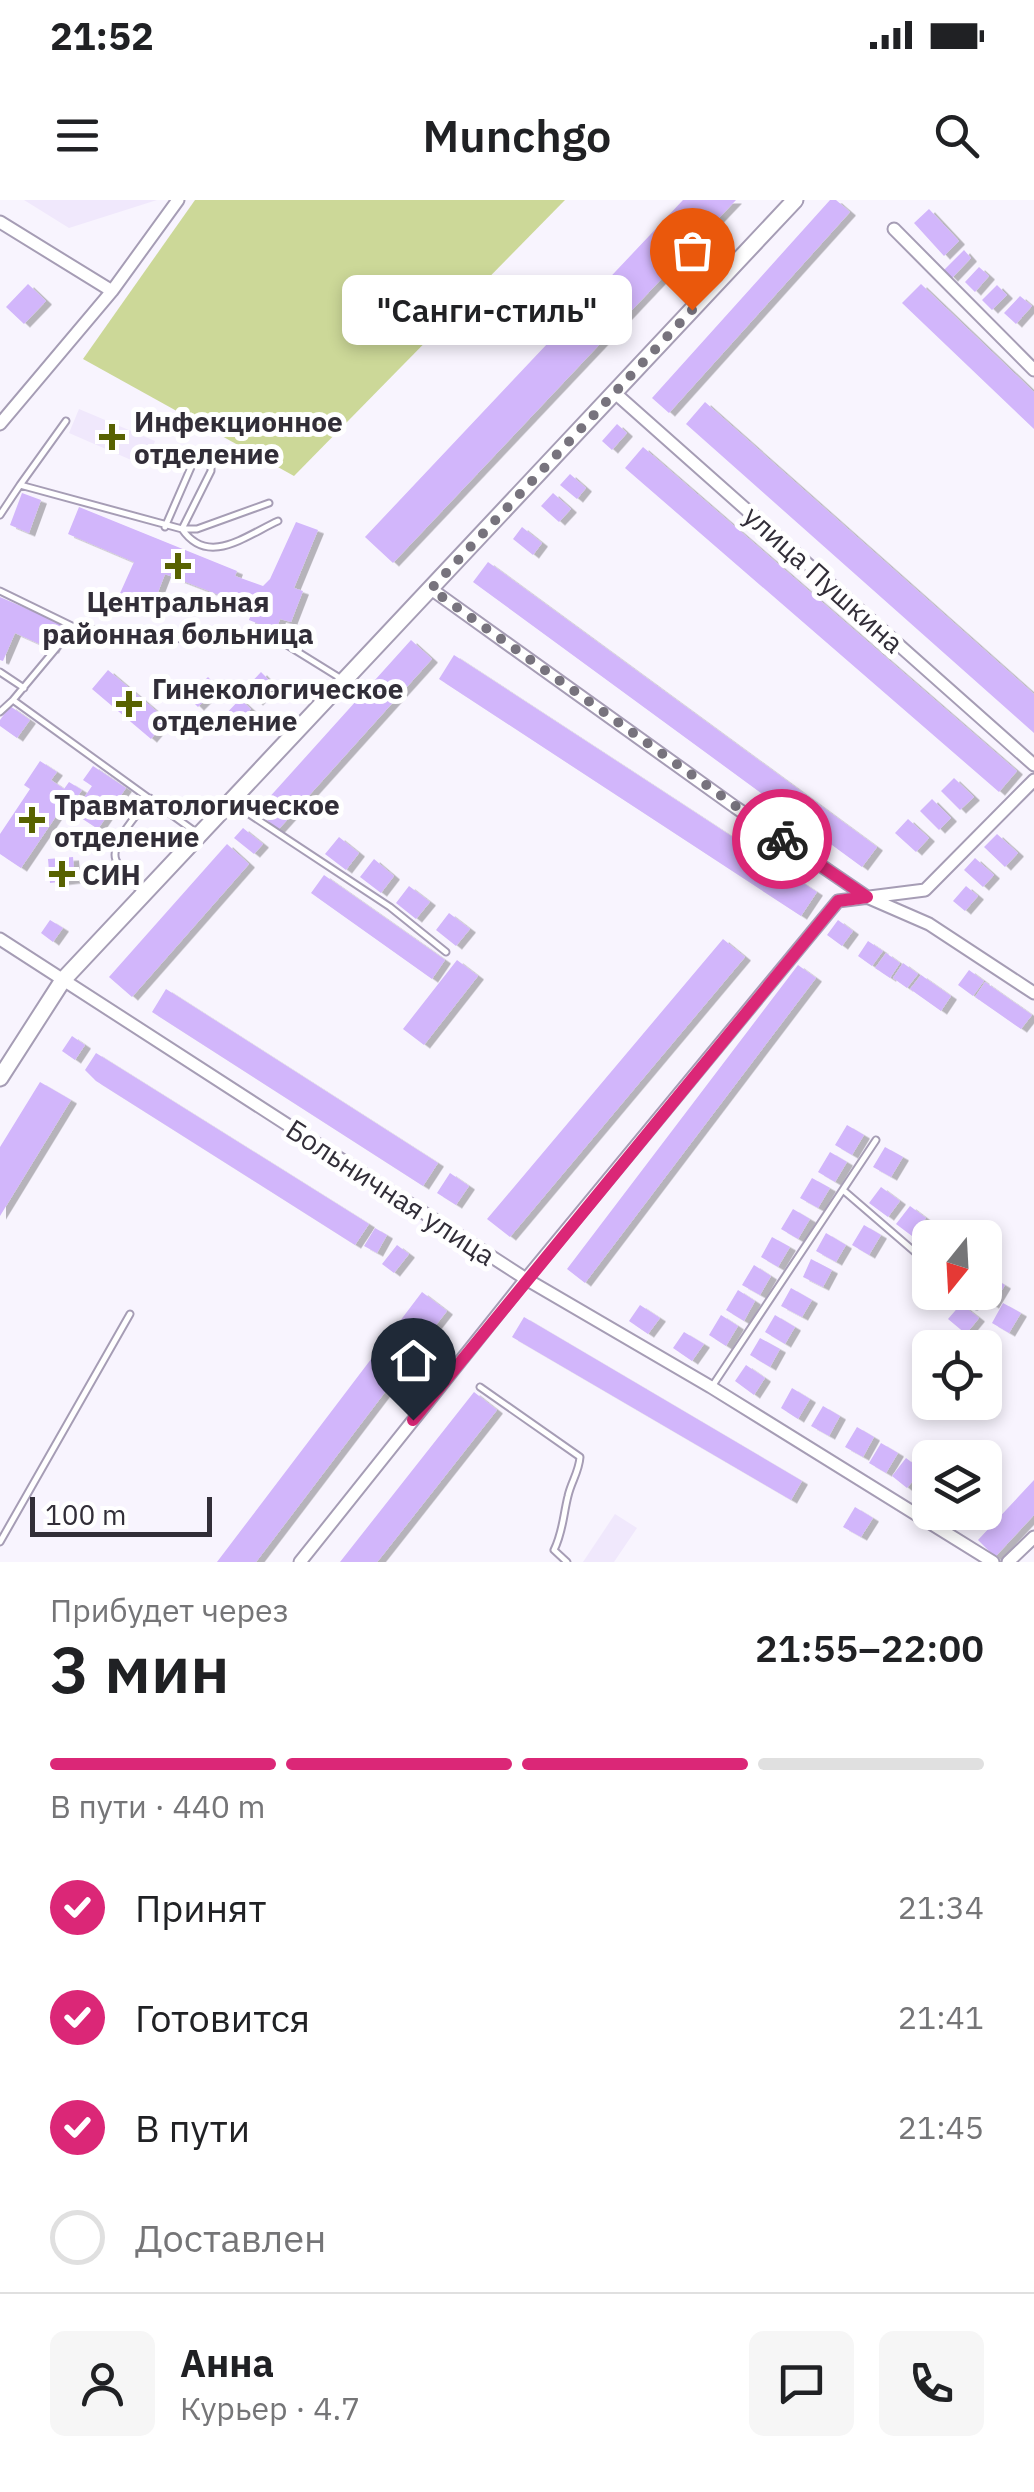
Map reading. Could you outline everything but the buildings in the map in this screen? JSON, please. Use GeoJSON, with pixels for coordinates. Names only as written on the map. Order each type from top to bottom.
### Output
{"type":"FeatureCollection","features":[{"type":"Feature","properties":{"kind":"street"},"geometry":{"type":"LineString","coordinates":[[0,424],[112,290],[178,200]]}},
{"type":"Feature","properties":{"kind":"street"},"geometry":{"type":"LineString","coordinates":[[0,1078],[63,980],[796,200]]}},
{"type":"Feature","properties":{"kind":"street"},"geometry":{"type":"LineString","coordinates":[[0,222],[112,290]]}},
{"type":"Feature","properties":{"kind":"street"},"geometry":{"type":"LineString","coordinates":[[894,229],[1034,370]]}},
{"type":"Feature","properties":{"kind":"street","name":"улица Пушкина"},"geometry":{"type":"LineString","coordinates":[[615,393],[1034,765]]}},
{"type":"Feature","properties":{"kind":"street"},"geometry":{"type":"LineString","coordinates":[[431,589],[735,808],[867,897],[929,924],[1034,993]]}},
{"type":"Feature","properties":{"kind":"street"},"geometry":{"type":"LineString","coordinates":[[300,1562],[526,1279],[838,901],[925,890],[1034,780]]}},
{"type":"Feature","properties":{"kind":"street","name":"Больничная улица"},"geometry":{"type":"LineString","coordinates":[[0,939],[526,1279],[711,1387],[992,1562]]}},
{"type":"Feature","properties":{"kind":"street"},"geometry":{"type":"LineString","coordinates":[[1008,1562],[1034,1538]]}},
{"type":"Feature","properties":{"kind":"lane"},"geometry":{"type":"LineString","coordinates":[[0,515],[66,420]]}},
{"type":"Feature","properties":{"kind":"lane"},"geometry":{"type":"LineString","coordinates":[[164,527],[192,464],[202,458],[211,465],[211,471],[182,530]]}},
{"type":"Feature","properties":{"kind":"lane"},"geometry":{"type":"LineString","coordinates":[[20,485],[182,530],[197,529],[270,503]]}},
{"type":"Feature","properties":{"kind":"lane"},"geometry":{"type":"LineString","coordinates":[[182,530],[202,549],[216,549],[278,521]]}},
{"type":"Feature","properties":{"kind":"lane"},"geometry":{"type":"LineString","coordinates":[[0,591],[74,627],[162,638],[282,642],[344,681]]}},
{"type":"Feature","properties":{"kind":"lane"},"geometry":{"type":"LineString","coordinates":[[0,712],[74,627]]}},
{"type":"Feature","properties":{"kind":"lane"},"geometry":{"type":"LineString","coordinates":[[0,672],[24,688]]}},
{"type":"Feature","properties":{"kind":"lane"},"geometry":{"type":"LineString","coordinates":[[13,700],[199,835]]}},
{"type":"Feature","properties":{"kind":"lane"},"geometry":{"type":"LineString","coordinates":[[143,894],[116,862],[114,850],[150,798]]}},
{"type":"Feature","properties":{"kind":"lane"},"geometry":{"type":"LineString","coordinates":[[230,802],[390,907],[446,952]]}},
{"type":"Feature","properties":{"kind":"lane"},"geometry":{"type":"LineString","coordinates":[[711,1387],[876,1140]]}},
{"type":"Feature","properties":{"kind":"lane"},"geometry":{"type":"LineString","coordinates":[[843,1190],[912,1250]]}},
{"type":"Feature","properties":{"kind":"lane"},"geometry":{"type":"LineString","coordinates":[[0,1542],[130,1314]]}},
{"type":"Feature","properties":{"kind":"lane"},"geometry":{"type":"LineString","coordinates":[[480,1387],[580,1457],[568,1494],[563,1533],[554,1550],[567,1562]]}},
{"type":"Feature","properties":{"kind":"shaded area"},"geometry":{"type":"Polygon","coordinates":[[[24,200],[157,200],[69,228],[24,200]]]}},
{"type":"Feature","properties":{"kind":"shaded area","name":"Инфекционное отделение"},"geometry":{"type":"Polygon","coordinates":[[[79,409],[155,441],[145,466],[69,433],[79,409]]]}},
{"type":"Feature","properties":{"kind":"shaded area"},"geometry":{"type":"Polygon","coordinates":[[[615,1514],[637,1528],[614,1562],[583,1562],[615,1514]]]}},
{"type":"Feature","properties":{"kind":"green space"},"geometry":{"type":"Polygon","coordinates":[[[195,200],[565,200],[294,476],[83,359],[195,200]]]}},
{"type":"Feature","properties":{"kind":"way so far"},"geometry":{"type":"LineString","coordinates":[[692,310],[431,589],[782,839]]}},
{"type":"Feature","properties":{"kind":"place","name":"\"Санги-стиль\""},"geometry":{"type":"Point","coordinates":[692,310]}},
{"type":"Feature","properties":{"kind":"place","name":"Инфекционное отделение"},"geometry":{"type":"Point","coordinates":[112,437]}},
{"type":"Feature","properties":{"kind":"place","name":"Центральная районная больница"},"geometry":{"type":"Point","coordinates":[178,566]}},
{"type":"Feature","properties":{"kind":"place","name":"Гинекологическое отделение"},"geometry":{"type":"Point","coordinates":[129,704]}},
{"type":"Feature","properties":{"kind":"place","name":"Травматологическое отделение"},"geometry":{"type":"Point","coordinates":[32,820]}},
{"type":"Feature","properties":{"kind":"place","name":"СИН"},"geometry":{"type":"Point","coordinates":[62,874]}},
{"type":"Feature","properties":{"kind":"route"},"geometry":{"type":"LineString","coordinates":[[413,1420],[838,901],[867,897],[782,839]]}}]}
